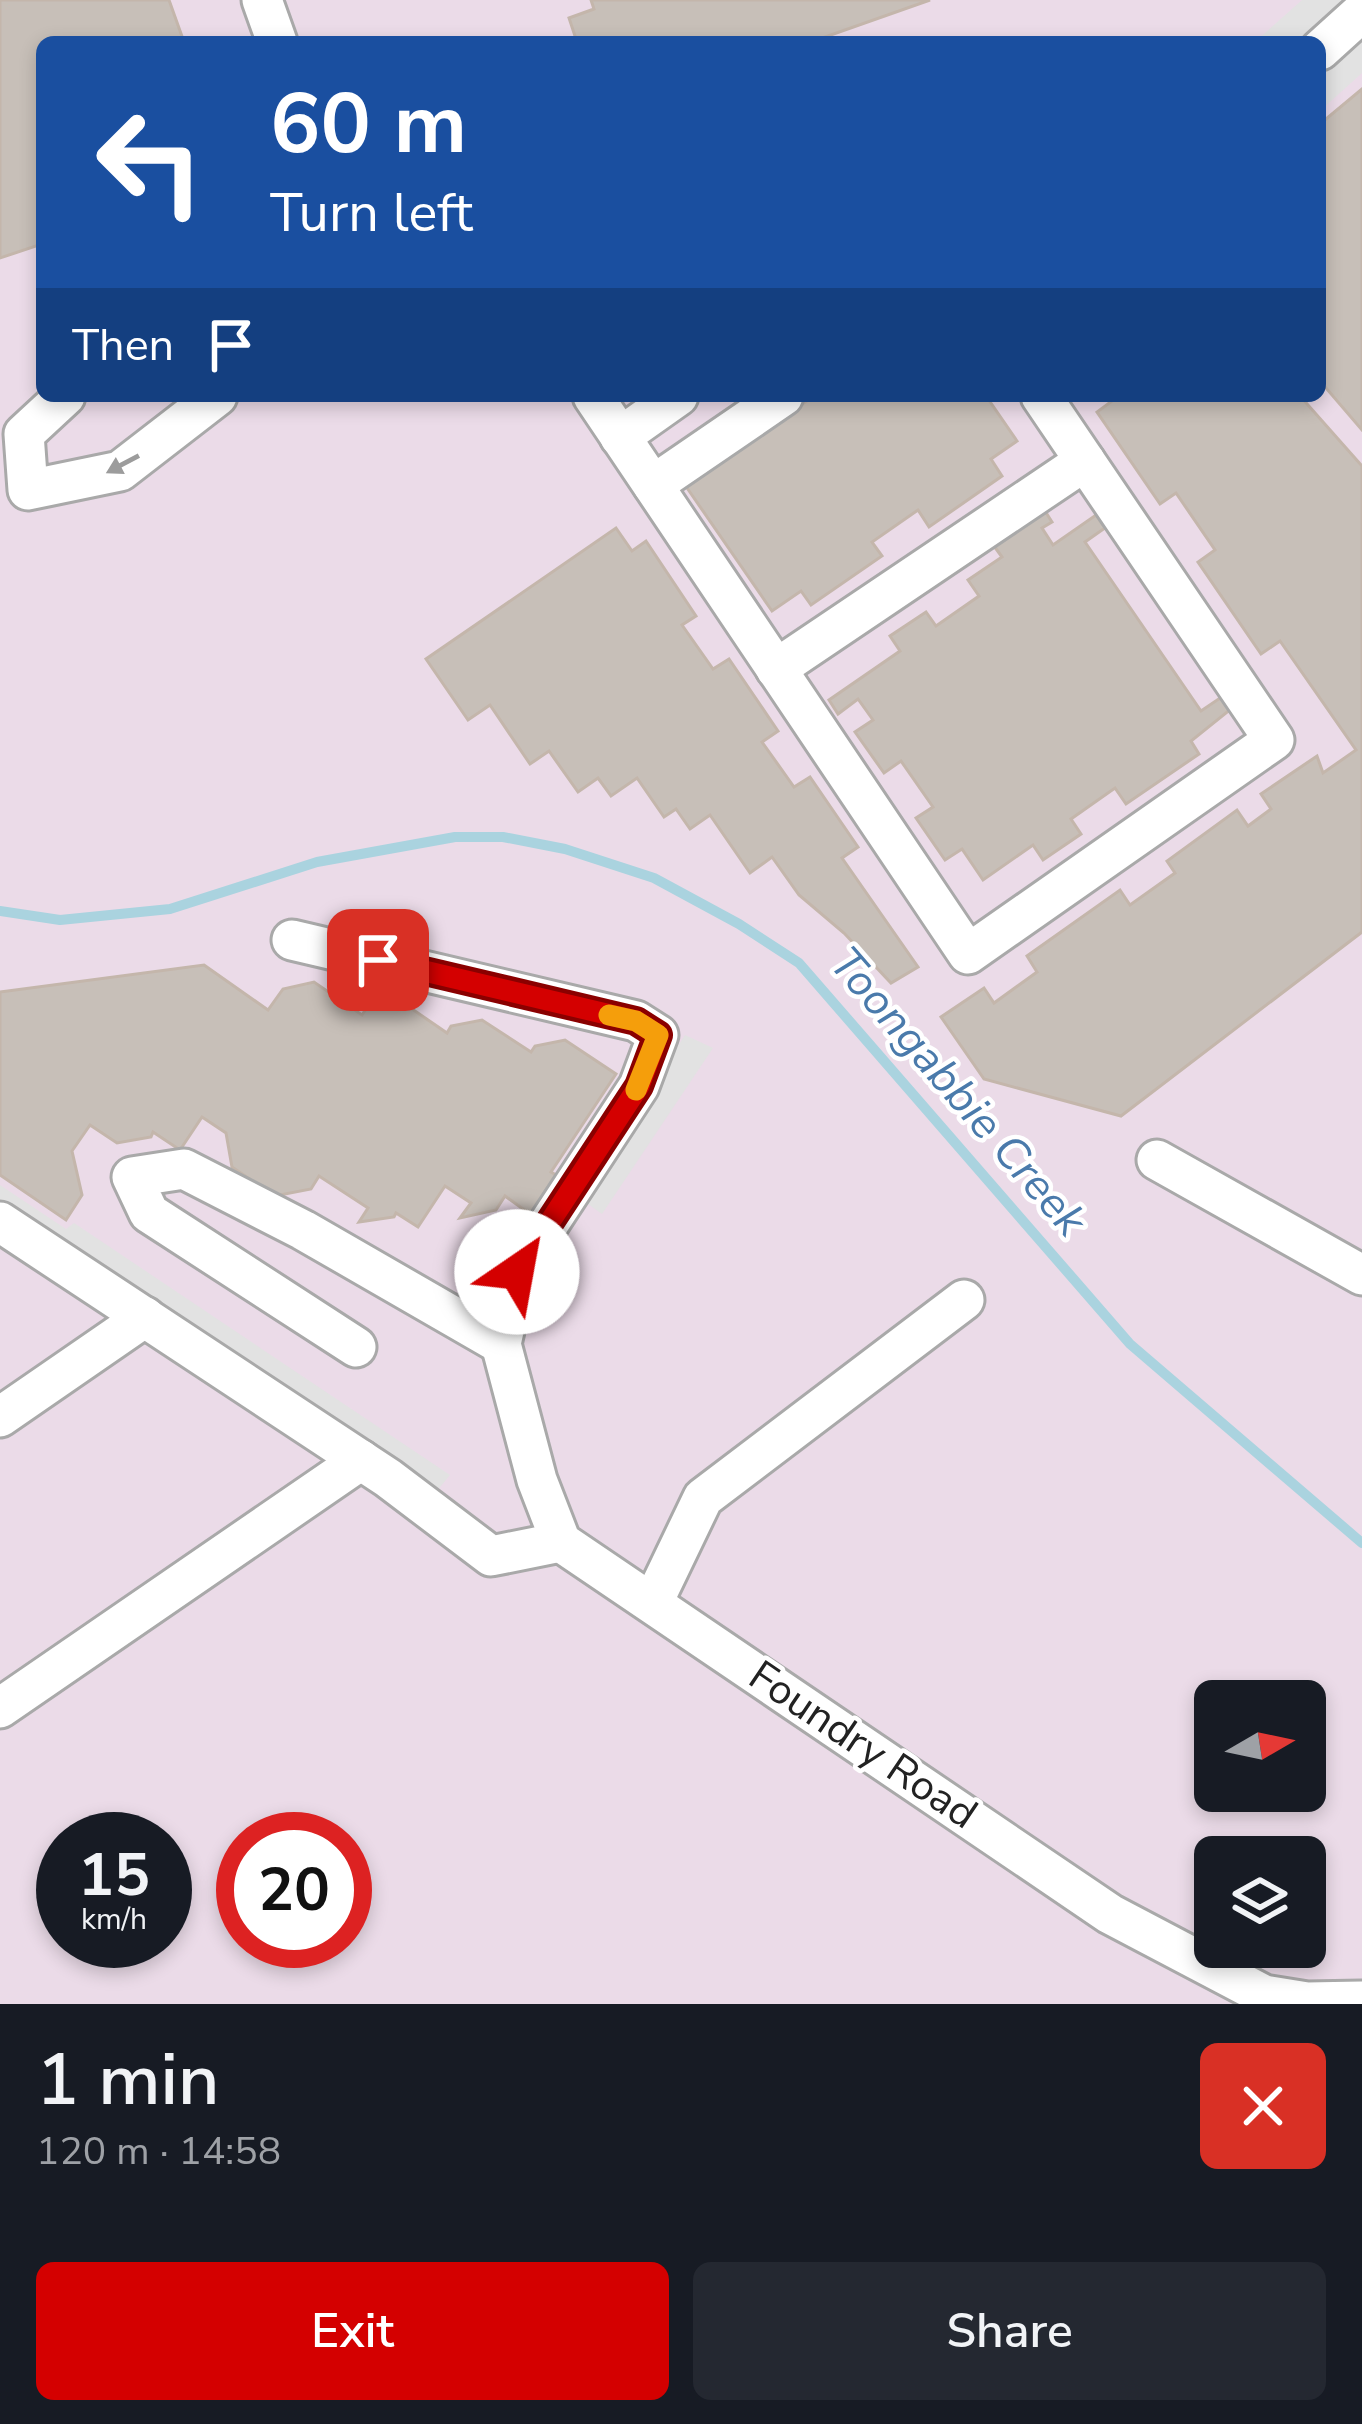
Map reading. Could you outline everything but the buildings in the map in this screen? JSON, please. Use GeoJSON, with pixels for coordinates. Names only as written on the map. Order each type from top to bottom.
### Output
{"type":"FeatureCollection","features":[{"type":"Feature","properties":{"kind":"street"},"geometry":{"type":"LineString","coordinates":[[262,0],[276,36]]}},
{"type":"Feature","properties":{"kind":"street"},"geometry":{"type":"LineString","coordinates":[[1326,45],[1362,12]]}},
{"type":"Feature","properties":{"kind":"street"},"geometry":{"type":"LineString","coordinates":[[59,402],[24,434],[14,500],[120,471],[210,402]]}},
{"type":"Feature","properties":{"kind":"street"},"geometry":{"type":"LineString","coordinates":[[597,402],[968,954],[1274,740],[1045,402]]}},
{"type":"Feature","properties":{"kind":"street"},"geometry":{"type":"LineString","coordinates":[[620,437],[670,402]]}},
{"type":"Feature","properties":{"kind":"street"},"geometry":{"type":"LineString","coordinates":[[653,485],[774,402]]}},
{"type":"Feature","properties":{"kind":"street"},"geometry":{"type":"LineString","coordinates":[[776,669],[1085,461]]}},
{"type":"Feature","properties":{"kind":"street"},"geometry":{"type":"LineString","coordinates":[[0,1222],[361,1460],[491,1556],[562,1542],[537,1480],[501,1344],[517,1272],[639,1086],[658,1035],[636,1021],[292,940]]}},
{"type":"Feature","properties":{"kind":"street"},"geometry":{"type":"LineString","coordinates":[[1157,1160],[1362,1275]]}},
{"type":"Feature","properties":{"kind":"street"},"geometry":{"type":"LineString","coordinates":[[356,1348],[149,1213],[132,1178],[184,1169],[303,1230],[501,1344]]}},
{"type":"Feature","properties":{"kind":"street"},"geometry":{"type":"LineString","coordinates":[[653,1602],[704,1498],[964,1300]]}},
{"type":"Feature","properties":{"kind":"street"},"geometry":{"type":"LineString","coordinates":[[0,1418],[145,1317]]}},
{"type":"Feature","properties":{"kind":"street"},"geometry":{"type":"LineString","coordinates":[[0,1708],[361,1460]]}},
{"type":"Feature","properties":{"kind":"street","name":"Foundry Road"},"geometry":{"type":"LineString","coordinates":[[562,1542],[1110,1913],[1264,2000],[1362,2001]]}},
{"type":"Feature","properties":{"kind":"shaded area"},"geometry":{"type":"Polygon","coordinates":[[[0,0],[1362,0],[1362,2004],[0,2004],[0,0]]]}},
{"type":"Feature","properties":{"kind":"shaded area"},"geometry":{"type":"Polygon","coordinates":[[[1302,0],[1362,0],[1362,73],[1326,106],[1326,36],[1262,36],[1302,0]]]}},
{"type":"Feature","properties":{"kind":"shaded area"},"geometry":{"type":"Polygon","coordinates":[[[685,1035],[713,1048],[602,1214],[581,1199],[685,1035]]]}},
{"type":"Feature","properties":{"kind":"shaded area"},"geometry":{"type":"Polygon","coordinates":[[[0,1185],[66,1229],[74,1223],[450,1475],[436,1492],[0,1205],[0,1185]]]}},
{"type":"Feature","properties":{"kind":"waterway","name":"Toongabbie Creek"},"geometry":{"type":"LineString","coordinates":[[0,911],[60,920],[170,909],[317,862],[455,837],[503,837],[565,849],[654,878],[799,963],[1130,1344],[1362,1543]]}},
{"type":"Feature","properties":{"kind":"slow traffic"},"geometry":{"type":"LineString","coordinates":[[609,1015],[636,1021],[658,1035],[636,1090]]}},
{"type":"Feature","properties":{"kind":"route"},"geometry":{"type":"LineString","coordinates":[[378,960],[636,1021],[658,1035],[639,1086],[517,1272]]}}]}
